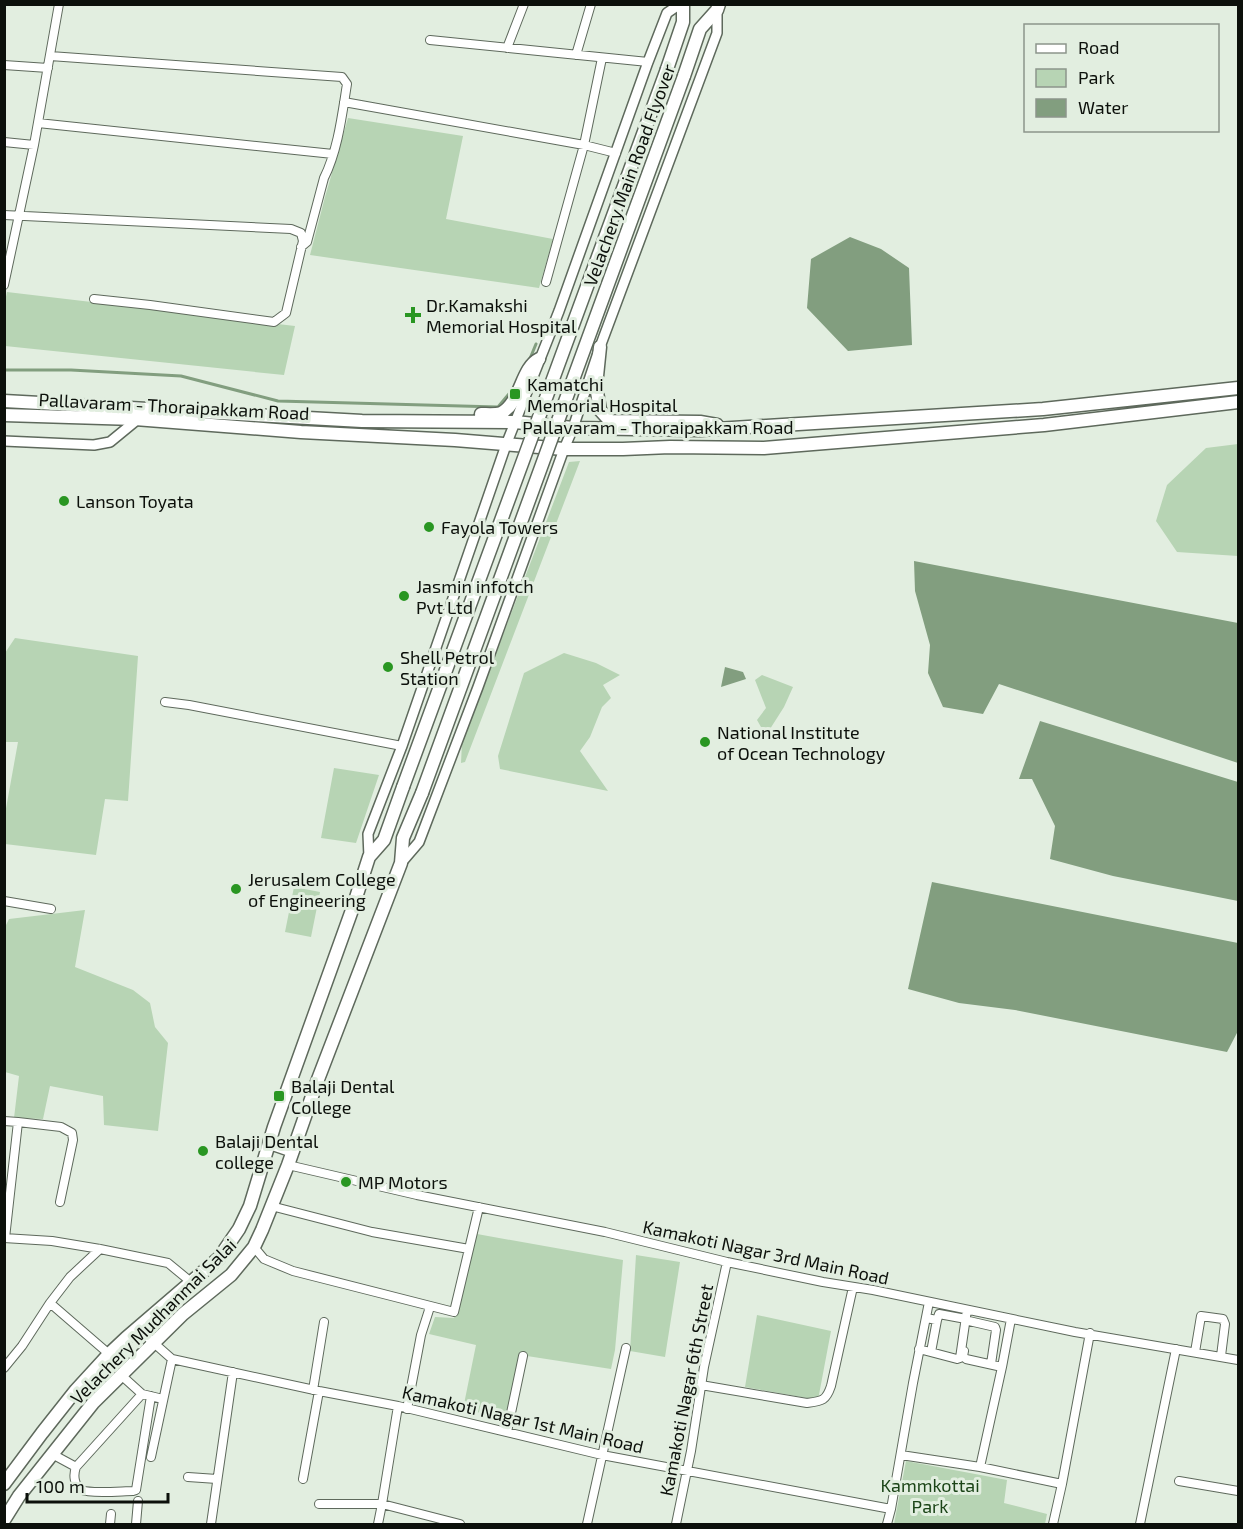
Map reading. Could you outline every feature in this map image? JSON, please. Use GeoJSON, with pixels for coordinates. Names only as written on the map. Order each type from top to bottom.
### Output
{"type":"FeatureCollection","features":[{"type":"Feature","properties":{"kind":"main road","name":"Velachery Main Road Flyover"},"geometry":{"type":"LineString","coordinates":[[352,910],[369,857],[384,840],[667,69],[683,22],[682,4]]}},
{"type":"Feature","properties":{"kind":"main road","name":"Velachery Main Road Flyover"},"geometry":{"type":"LineString","coordinates":[[401,863],[402,838],[422,793],[700,29],[718,7]]}},
{"type":"Feature","properties":{"kind":"main road"},"geometry":{"type":"LineString","coordinates":[[600,347],[596,386],[600,410],[610,421],[670,426]]}},
{"type":"Feature","properties":{"kind":"main road"},"geometry":{"type":"LineString","coordinates":[[387,421],[397,414],[496,414],[502,412],[516,396],[532,362],[539,359]]}},
{"type":"Feature","properties":{"kind":"main road","name":"Pallavaram - Thoraipakkam Road"},"geometry":{"type":"LineString","coordinates":[[4,401],[342,420],[515,422],[573,428],[700,426],[733,428],[1043,409],[1235,389]]}},
{"type":"Feature","properties":{"kind":"main road","name":"Pallavaram - Thoraipakkam Road"},"geometry":{"type":"LineString","coordinates":[[4,415],[138,419],[564,449],[782,448],[1044,425],[1237,402]]}},
{"type":"Feature","properties":{"kind":"main road","name":"Velachery Mudhanmai Salai"},"geometry":{"type":"LineString","coordinates":[[4,1520],[19,1496],[93,1403],[183,1314],[231,1275],[254,1247],[288,1166],[317,1082],[401,863]]}},
{"type":"Feature","properties":{"kind":"main road","name":"Velachery Mudhanmai Salai"},"geometry":{"type":"LineString","coordinates":[[5,1480],[76,1390],[109,1354],[219,1258],[239,1229],[250,1206],[352,910]]}},
{"type":"Feature","properties":{"kind":"main road"},"geometry":{"type":"LineString","coordinates":[[270,1143],[293,1151]]}},
{"type":"Feature","properties":{"kind":"street"},"geometry":{"type":"LineString","coordinates":[[4,285],[34,145],[59,4]]}},
{"type":"Feature","properties":{"kind":"street"},"geometry":{"type":"LineString","coordinates":[[507,48],[524,4]]}},
{"type":"Feature","properties":{"kind":"street"},"geometry":{"type":"LineString","coordinates":[[576,55],[591,4]]}},
{"type":"Feature","properties":{"kind":"street"},"geometry":{"type":"LineString","coordinates":[[369,857],[368,834],[402,746],[506,445],[559,311],[667,13],[682,4]]}},
{"type":"Feature","properties":{"kind":"street"},"geometry":{"type":"LineString","coordinates":[[401,863],[419,842],[470,707],[573,428],[600,347],[717,33],[718,7]]}},
{"type":"Feature","properties":{"kind":"street"},"geometry":{"type":"LineString","coordinates":[[430,40],[648,62]]}},
{"type":"Feature","properties":{"kind":"street"},"geometry":{"type":"LineString","coordinates":[[50,56],[342,77],[346,84],[344,102],[333,154],[324,178],[307,242],[301,247]]}},
{"type":"Feature","properties":{"kind":"street"},"geometry":{"type":"LineString","coordinates":[[546,282],[584,146],[602,58]]}},
{"type":"Feature","properties":{"kind":"street"},"geometry":{"type":"LineString","coordinates":[[4,64],[48,68]]}},
{"type":"Feature","properties":{"kind":"street"},"geometry":{"type":"LineString","coordinates":[[344,102],[616,153]]}},
{"type":"Feature","properties":{"kind":"street"},"geometry":{"type":"LineString","coordinates":[[38,123],[333,154]]}},
{"type":"Feature","properties":{"kind":"street"},"geometry":{"type":"LineString","coordinates":[[4,142],[34,145]]}},
{"type":"Feature","properties":{"kind":"street"},"geometry":{"type":"LineString","coordinates":[[4,215],[291,229],[301,233],[303,241],[286,313],[274,322],[94,299]]}},
{"type":"Feature","properties":{"kind":"street"},"geometry":{"type":"LineString","coordinates":[[4,441],[94,445],[110,442],[138,419]]}},
{"type":"Feature","properties":{"kind":"street"},"geometry":{"type":"LineString","coordinates":[[165,702],[402,746]]}},
{"type":"Feature","properties":{"kind":"street"},"geometry":{"type":"LineString","coordinates":[[4,901],[51,909]]}},
{"type":"Feature","properties":{"kind":"street"},"geometry":{"type":"LineString","coordinates":[[4,1121],[61,1127],[72,1133],[73,1140],[60,1202]]}},
{"type":"Feature","properties":{"kind":"street"},"geometry":{"type":"LineString","coordinates":[[18,1122],[5,1238],[52,1241],[168,1263],[190,1282]]}},
{"type":"Feature","properties":{"kind":"street","name":"Kamakoti Nagar 3rd Main Road"},"geometry":{"type":"LineString","coordinates":[[288,1166],[417,1195],[605,1232],[727,1262],[823,1282],[1239,1360]]}},
{"type":"Feature","properties":{"kind":"street"},"geometry":{"type":"LineString","coordinates":[[271,1206],[372,1232],[469,1249]]}},
{"type":"Feature","properties":{"kind":"street"},"geometry":{"type":"LineString","coordinates":[[254,1247],[264,1259],[293,1271],[454,1312],[479,1207]]}},
{"type":"Feature","properties":{"kind":"street"},"geometry":{"type":"LineString","coordinates":[[4,1368],[22,1346],[70,1276],[100,1249]]}},
{"type":"Feature","properties":{"kind":"street","name":"Kamakoti Nagar 6th Street"},"geometry":{"type":"LineString","coordinates":[[675,1524],[727,1262]]}},
{"type":"Feature","properties":{"kind":"street"},"geometry":{"type":"LineString","coordinates":[[701,1385],[807,1403],[821,1401],[828,1396],[831,1386],[853,1287]]}},
{"type":"Feature","properties":{"kind":"street"},"geometry":{"type":"LineString","coordinates":[[887,1524],[929,1302]]}},
{"type":"Feature","properties":{"kind":"street"},"geometry":{"type":"LineString","coordinates":[[50,1303],[109,1354]]}},
{"type":"Feature","properties":{"kind":"street"},"geometry":{"type":"LineString","coordinates":[[407,1409],[430,1307]]}},
{"type":"Feature","properties":{"kind":"street"},"geometry":{"type":"LineString","coordinates":[[969,1310],[964,1358],[1002,1366]]}},
{"type":"Feature","properties":{"kind":"street"},"geometry":{"type":"LineString","coordinates":[[931,1352],[939,1314],[995,1327],[991,1364]]}},
{"type":"Feature","properties":{"kind":"street"},"geometry":{"type":"LineString","coordinates":[[1195,1352],[1201,1316],[1223,1319],[1226,1324],[1221,1356]]}},
{"type":"Feature","properties":{"kind":"street"},"geometry":{"type":"LineString","coordinates":[[926,1318],[937,1320]]}},
{"type":"Feature","properties":{"kind":"street"},"geometry":{"type":"LineString","coordinates":[[980,1467],[1011,1319]]}},
{"type":"Feature","properties":{"kind":"street"},"geometry":{"type":"LineString","coordinates":[[920,1349],[955,1359],[960,1358],[968,1320]]}},
{"type":"Feature","properties":{"kind":"street"},"geometry":{"type":"LineString","coordinates":[[303,1479],[324,1322]]}},
{"type":"Feature","properties":{"kind":"street","name":"Kamakoti Nagar 1st Main Road"},"geometry":{"type":"LineString","coordinates":[[138,1329],[172,1359],[316,1391],[398,1406],[602,1455],[891,1509]]}},
{"type":"Feature","properties":{"kind":"street"},"geometry":{"type":"LineString","coordinates":[[1053,1524],[1090,1333]]}},
{"type":"Feature","properties":{"kind":"street"},"geometry":{"type":"LineString","coordinates":[[587,1524],[626,1348]]}},
{"type":"Feature","properties":{"kind":"street"},"geometry":{"type":"LineString","coordinates":[[1140,1524],[1176,1348]]}},
{"type":"Feature","properties":{"kind":"street"},"geometry":{"type":"LineString","coordinates":[[507,1432],[523,1356]]}},
{"type":"Feature","properties":{"kind":"street"},"geometry":{"type":"LineString","coordinates":[[151,1457],[172,1359]]}},
{"type":"Feature","properties":{"kind":"street"},"geometry":{"type":"LineString","coordinates":[[211,1524],[233,1372]]}},
{"type":"Feature","properties":{"kind":"street"},"geometry":{"type":"LineString","coordinates":[[121,1375],[142,1394],[163,1399]]}},
{"type":"Feature","properties":{"kind":"street"},"geometry":{"type":"LineString","coordinates":[[142,1394],[76,1467],[74,1475],[78,1485],[85,1491],[136,1490],[151,1396]]}},
{"type":"Feature","properties":{"kind":"street"},"geometry":{"type":"LineString","coordinates":[[378,1524],[398,1406]]}},
{"type":"Feature","properties":{"kind":"street"},"geometry":{"type":"LineString","coordinates":[[52,1454],[76,1467]]}},
{"type":"Feature","properties":{"kind":"street"},"geometry":{"type":"LineString","coordinates":[[901,1455],[980,1467],[1062,1484]]}},
{"type":"Feature","properties":{"kind":"street"},"geometry":{"type":"LineString","coordinates":[[188,1476],[217,1479]]}},
{"type":"Feature","properties":{"kind":"street"},"geometry":{"type":"LineString","coordinates":[[1179,1481],[1239,1491]]}},
{"type":"Feature","properties":{"kind":"street"},"geometry":{"type":"LineString","coordinates":[[136,1524],[138,1501]]}},
{"type":"Feature","properties":{"kind":"street"},"geometry":{"type":"LineString","coordinates":[[319,1504],[382,1504],[460,1524]]}},
{"type":"Feature","properties":{"kind":"street"},"geometry":{"type":"LineString","coordinates":[[110,1524],[111,1514]]}},
{"type":"Feature","properties":{"kind":"green space"},"geometry":{"type":"Polygon","coordinates":[[[348,118],[463,136],[446,219],[553,239],[539,288],[310,255],[348,118]]]}},
{"type":"Feature","properties":{"kind":"green space"},"geometry":{"type":"Polygon","coordinates":[[[7,292],[295,326],[284,375],[5,346],[4,306],[7,292]]]}},
{"type":"Feature","properties":{"kind":"green space"},"geometry":{"type":"Polygon","coordinates":[[[1238,444],[1238,556],[1177,552],[1156,521],[1167,485],[1206,448],[1238,444]]]}},
{"type":"Feature","properties":{"kind":"green space"},"geometry":{"type":"Polygon","coordinates":[[[580,461],[465,762],[461,763],[462,742],[569,462],[580,461]]]}},
{"type":"Feature","properties":{"kind":"green space"},"geometry":{"type":"Polygon","coordinates":[[[15,638],[138,656],[128,801],[105,799],[96,855],[5,844],[5,814],[18,742],[5,742],[5,653],[15,638]]]}},
{"type":"Feature","properties":{"kind":"green space"},"geometry":{"type":"Polygon","coordinates":[[[564,653],[596,663],[620,675],[603,685],[611,698],[602,707],[590,737],[580,751],[608,791],[500,769],[498,756],[524,673],[564,653]]]}},
{"type":"Feature","properties":{"kind":"green space"},"geometry":{"type":"Polygon","coordinates":[[[762,675],[793,687],[770,729],[761,727],[757,720],[766,708],[755,680],[762,675]]]}},
{"type":"Feature","properties":{"kind":"green space"},"geometry":{"type":"Polygon","coordinates":[[[334,768],[379,775],[356,843],[321,838],[334,768]]]}},
{"type":"Feature","properties":{"kind":"green space"},"geometry":{"type":"Polygon","coordinates":[[[294,887],[320,892],[311,937],[285,932],[294,887]]]}},
{"type":"Feature","properties":{"kind":"green space"},"geometry":{"type":"Polygon","coordinates":[[[85,910],[75,967],[133,990],[150,1003],[155,1027],[168,1043],[158,1131],[104,1125],[103,1096],[50,1086],[43,1119],[14,1118],[19,1076],[5,1072],[4,929],[9,919],[85,910]]]}},
{"type":"Feature","properties":{"kind":"green space"},"geometry":{"type":"Polygon","coordinates":[[[477,1234],[623,1260],[615,1350],[611,1369],[527,1356],[512,1420],[463,1409],[476,1345],[429,1334],[435,1317],[454,1318],[477,1234]]]}},
{"type":"Feature","properties":{"kind":"green space"},"geometry":{"type":"Polygon","coordinates":[[[636,1255],[680,1262],[665,1357],[630,1351],[636,1255]]]}},
{"type":"Feature","properties":{"kind":"green space"},"geometry":{"type":"Polygon","coordinates":[[[757,1315],[831,1331],[818,1400],[745,1387],[757,1315]]]}},
{"type":"Feature","properties":{"kind":"green space","name":"Kammkottai Park"},"geometry":{"type":"Polygon","coordinates":[[[906,1461],[1007,1480],[1004,1503],[1047,1514],[1045,1524],[894,1524],[906,1461]]]}},
{"type":"Feature","properties":{"kind":"water"},"geometry":{"type":"Polygon","coordinates":[[[850,237],[881,249],[909,268],[912,345],[848,351],[807,308],[811,259],[850,237]]]}},
{"type":"Feature","properties":{"kind":"water"},"geometry":{"type":"Polygon","coordinates":[[[914,561],[1238,623],[1238,763],[999,684],[983,714],[943,707],[928,673],[930,645],[915,591],[914,561]]]}},
{"type":"Feature","properties":{"kind":"water"},"geometry":{"type":"Polygon","coordinates":[[[725,667],[743,672],[746,679],[721,687],[725,667]]]}},
{"type":"Feature","properties":{"kind":"water"},"geometry":{"type":"Polygon","coordinates":[[[1040,721],[1238,782],[1238,901],[1113,876],[1050,859],[1055,826],[1032,779],[1019,779],[1040,721]]]}},
{"type":"Feature","properties":{"kind":"water"},"geometry":{"type":"Polygon","coordinates":[[[932,882],[1238,943],[1238,1031],[1227,1052],[1015,1010],[959,1003],[908,989],[932,882]]]}},
{"type":"Feature","properties":{"kind":"waterway"},"geometry":{"type":"LineString","coordinates":[[529,361],[536,344]]}},
{"type":"Feature","properties":{"kind":"waterway"},"geometry":{"type":"LineString","coordinates":[[4,370],[71,370],[181,376],[278,401],[498,407],[513,389]]}},
{"type":"Feature","properties":{"kind":"place","name":"Dr.Kamakshi Memorial Hospital"},"geometry":{"type":"Point","coordinates":[413,315]}},
{"type":"Feature","properties":{"kind":"place","name":"Kamatchi Memorial Hospital"},"geometry":{"type":"Point","coordinates":[515,394]}},
{"type":"Feature","properties":{"kind":"place","name":"Lanson Toyata"},"geometry":{"type":"Point","coordinates":[64,501]}},
{"type":"Feature","properties":{"kind":"place","name":"Fayola Towers"},"geometry":{"type":"Point","coordinates":[429,527]}},
{"type":"Feature","properties":{"kind":"place","name":"Jasmin infotch Pvt Ltd"},"geometry":{"type":"Point","coordinates":[404,596]}},
{"type":"Feature","properties":{"kind":"place","name":"Shell Petrol Station"},"geometry":{"type":"Point","coordinates":[388,667]}},
{"type":"Feature","properties":{"kind":"place","name":"National Institute of Ocean Technology"},"geometry":{"type":"Point","coordinates":[705,742]}},
{"type":"Feature","properties":{"kind":"place","name":"Jerusalem College of Engineering"},"geometry":{"type":"Point","coordinates":[236,889]}},
{"type":"Feature","properties":{"kind":"place","name":"Balaji Dental College"},"geometry":{"type":"Point","coordinates":[279,1096]}},
{"type":"Feature","properties":{"kind":"place","name":"Balaji Dental college"},"geometry":{"type":"Point","coordinates":[203,1151]}},
{"type":"Feature","properties":{"kind":"place","name":"MP Motors"},"geometry":{"type":"Point","coordinates":[346,1182]}}]}
